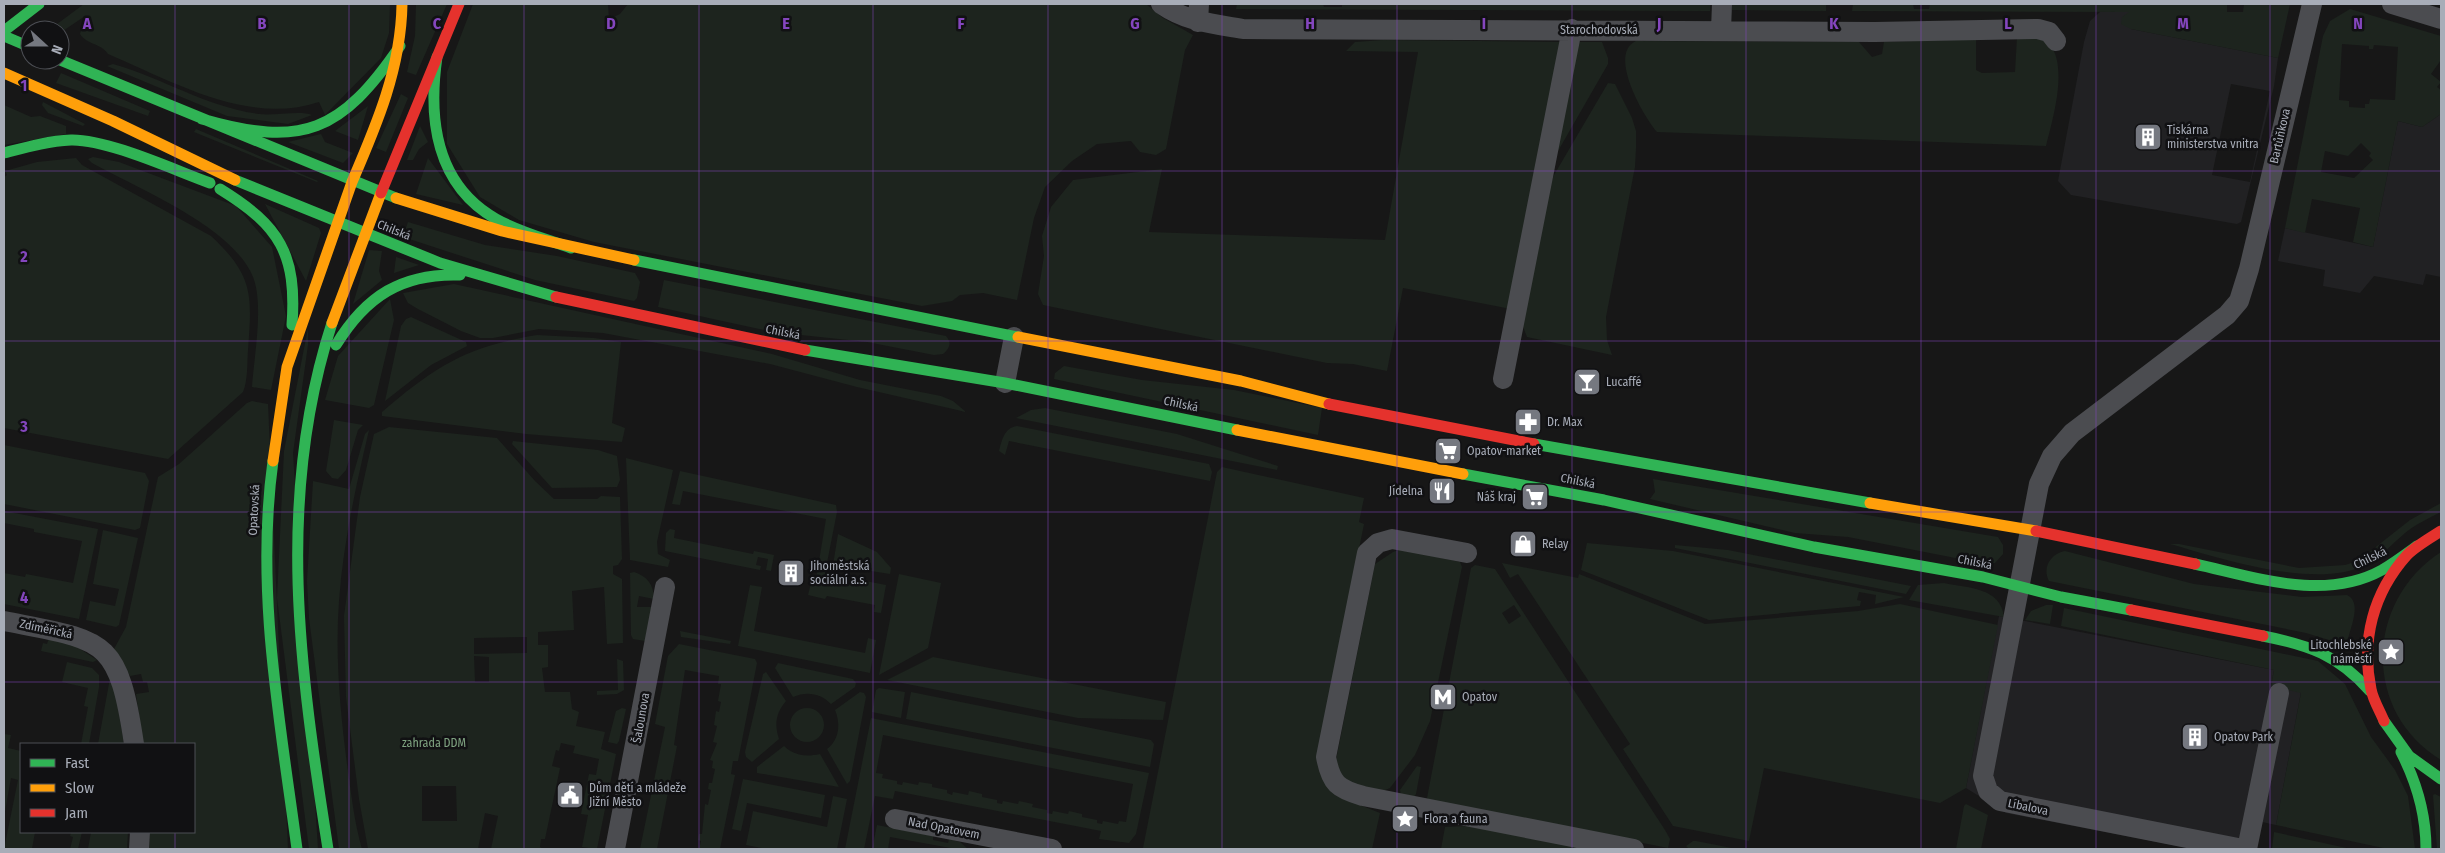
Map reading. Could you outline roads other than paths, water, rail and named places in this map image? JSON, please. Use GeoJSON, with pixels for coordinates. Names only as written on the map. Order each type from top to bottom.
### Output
{"type":"FeatureCollection","features":[{"type":"Feature","properties":{"kind":"main road"},"geometry":{"type":"LineString","coordinates":[[4,31],[39,4]]}},
{"type":"Feature","properties":{"kind":"main road","name":"Opatovská"},"geometry":{"type":"LineString","coordinates":[[297,849],[274,689],[266,594],[268,499],[287,367],[337,222],[394,76],[400,46],[402,4]]}},
{"type":"Feature","properties":{"kind":"main road"},"geometry":{"type":"LineString","coordinates":[[328,849],[305,684],[297,596],[299,506],[314,397],[325,348],[365,233],[459,4]]}},
{"type":"Feature","properties":{"kind":"main road"},"geometry":{"type":"LineString","coordinates":[[4,36],[20,43]]}},
{"type":"Feature","properties":{"kind":"main road"},"geometry":{"type":"LineString","coordinates":[[202,120],[226,127],[258,132],[275,133],[311,128],[336,118],[355,105],[376,82],[400,46]]}},
{"type":"Feature","properties":{"kind":"main road"},"geometry":{"type":"LineString","coordinates":[[437,57],[433,79],[432,117],[440,155],[453,180],[472,202],[493,217],[571,248]]}},
{"type":"Feature","properties":{"kind":"main road","name":"Chilská"},"geometry":{"type":"LineString","coordinates":[[70,64],[352,182],[502,231],[571,248],[1241,381],[1303,399],[1612,459],[1781,486],[2120,546],[2242,576],[2305,586],[2335,585],[2363,578],[2382,570],[2417,546]]}},
{"type":"Feature","properties":{"kind":"main road","name":"Chilská"},"geometry":{"type":"LineString","coordinates":[[4,73],[113,120],[238,182],[337,222],[440,263],[570,301],[810,351],[1005,383],[1186,418],[1287,441],[1604,500],[1806,545],[1983,577],[2071,598],[2313,647],[2343,663],[2370,691]]}},
{"type":"Feature","properties":{"kind":"main road"},"geometry":{"type":"LineString","coordinates":[[113,120],[210,183],[245,203],[263,218],[286,255],[290,267],[293,291],[287,367]]}},
{"type":"Feature","properties":{"kind":"main road"},"geometry":{"type":"LineString","coordinates":[[4,152],[44,142],[74,140],[95,142],[210,183]]}},
{"type":"Feature","properties":{"kind":"main road"},"geometry":{"type":"LineString","coordinates":[[314,397],[341,336],[359,311],[377,297],[396,286],[437,274],[484,277]]}},
{"type":"Feature","properties":{"kind":"main road"},"geometry":{"type":"LineString","coordinates":[[2426,849],[2424,815],[2416,784],[2379,714],[2370,691],[2365,669],[2365,647],[2373,609],[2387,581],[2417,546],[2441,531]]}},
{"type":"Feature","properties":{"kind":"main road"},"geometry":{"type":"LineString","coordinates":[[2391,736],[2414,761],[2441,779]]}},
{"type":"Feature","properties":{"kind":"street","name":"Starochodovská"},"geometry":{"type":"LineString","coordinates":[[1161,4],[1175,13],[1199,13],[1243,28],[1875,32],[2038,29],[2049,32],[2056,41]]}},
{"type":"Feature","properties":{"kind":"street"},"geometry":{"type":"LineString","coordinates":[[1721,30],[1722,4]]}},
{"type":"Feature","properties":{"kind":"street","name":"Bartůňkova"},"geometry":{"type":"LineString","coordinates":[[2032,531],[2039,484],[2052,456],[2061,444],[2227,315],[2239,301],[2249,269],[2312,4]]}},
{"type":"Feature","properties":{"kind":"street"},"geometry":{"type":"LineString","coordinates":[[2392,4],[2441,19]]}},
{"type":"Feature","properties":{"kind":"street"},"geometry":{"type":"LineString","coordinates":[[1503,379],[1572,29]]}},
{"type":"Feature","properties":{"kind":"street"},"geometry":{"type":"LineString","coordinates":[[1005,383],[1014,337]]}},
{"type":"Feature","properties":{"kind":"street","name":"Líbalova"},"geometry":{"type":"LineString","coordinates":[[2032,531],[1983,776],[1992,796],[2000,801],[2017,805],[2243,849]]}},
{"type":"Feature","properties":{"kind":"street"},"geometry":{"type":"LineString","coordinates":[[1467,553],[1392,539],[1378,543],[1367,553],[1326,757],[1330,774],[1344,791],[1363,796],[1634,849]]}},
{"type":"Feature","properties":{"kind":"street","name":"Šalounova"},"geometry":{"type":"LineString","coordinates":[[615,849],[665,587]]}},
{"type":"Feature","properties":{"kind":"street","name":"Zdiměřická"},"geometry":{"type":"LineString","coordinates":[[4,621],[73,635],[98,647],[107,654],[114,663],[125,689],[134,743]]}},
{"type":"Feature","properties":{"kind":"street"},"geometry":{"type":"LineString","coordinates":[[2247,849],[2279,693]]}},
{"type":"Feature","properties":{"kind":"street","name":"Nad Opatovem"},"geometry":{"type":"LineString","coordinates":[[895,819],[1052,849]]}},
{"type":"Feature","properties":{"kind":"street"},"geometry":{"type":"LineString","coordinates":[[139,849],[140,833]]}},
{"type":"Feature","properties":{"kind":"place","name":"Tiskárna ministerstva vnitra"},"geometry":{"type":"Point","coordinates":[2148,137]}},
{"type":"Feature","properties":{"kind":"place","name":"Lucaffé"},"geometry":{"type":"Point","coordinates":[1587,382]}},
{"type":"Feature","properties":{"kind":"place","name":"Dr. Max"},"geometry":{"type":"Point","coordinates":[1528,422]}},
{"type":"Feature","properties":{"kind":"place","name":"Opatov-market"},"geometry":{"type":"Point","coordinates":[1448,451]}},
{"type":"Feature","properties":{"kind":"place","name":"Jídelna"},"geometry":{"type":"Point","coordinates":[1442,491]}},
{"type":"Feature","properties":{"kind":"place","name":"Náš kraj"},"geometry":{"type":"Point","coordinates":[1535,497]}},
{"type":"Feature","properties":{"kind":"place","name":"Relay"},"geometry":{"type":"Point","coordinates":[1523,544]}},
{"type":"Feature","properties":{"kind":"place","name":"Jihoměstská sociální a.s."},"geometry":{"type":"Point","coordinates":[791,573]}},
{"type":"Feature","properties":{"kind":"place","name":"Litochlebské náměstí"},"geometry":{"type":"Point","coordinates":[2391,652]}},
{"type":"Feature","properties":{"kind":"place","name":"Opatov"},"geometry":{"type":"Point","coordinates":[1443,697]}},
{"type":"Feature","properties":{"kind":"place","name":"Opatov Park"},"geometry":{"type":"Point","coordinates":[2195,737]}},
{"type":"Feature","properties":{"kind":"place","name":"Dům dětí a mládeže Jižní Město"},"geometry":{"type":"Point","coordinates":[570,795]}},
{"type":"Feature","properties":{"kind":"place","name":"Flora a fauna"},"geometry":{"type":"Point","coordinates":[1405,819]}},
{"type":"Feature","properties":{"kind":"park label","name":"zahrada DDM"},"geometry":{"type":"Point","coordinates":[434,743]}}]}
